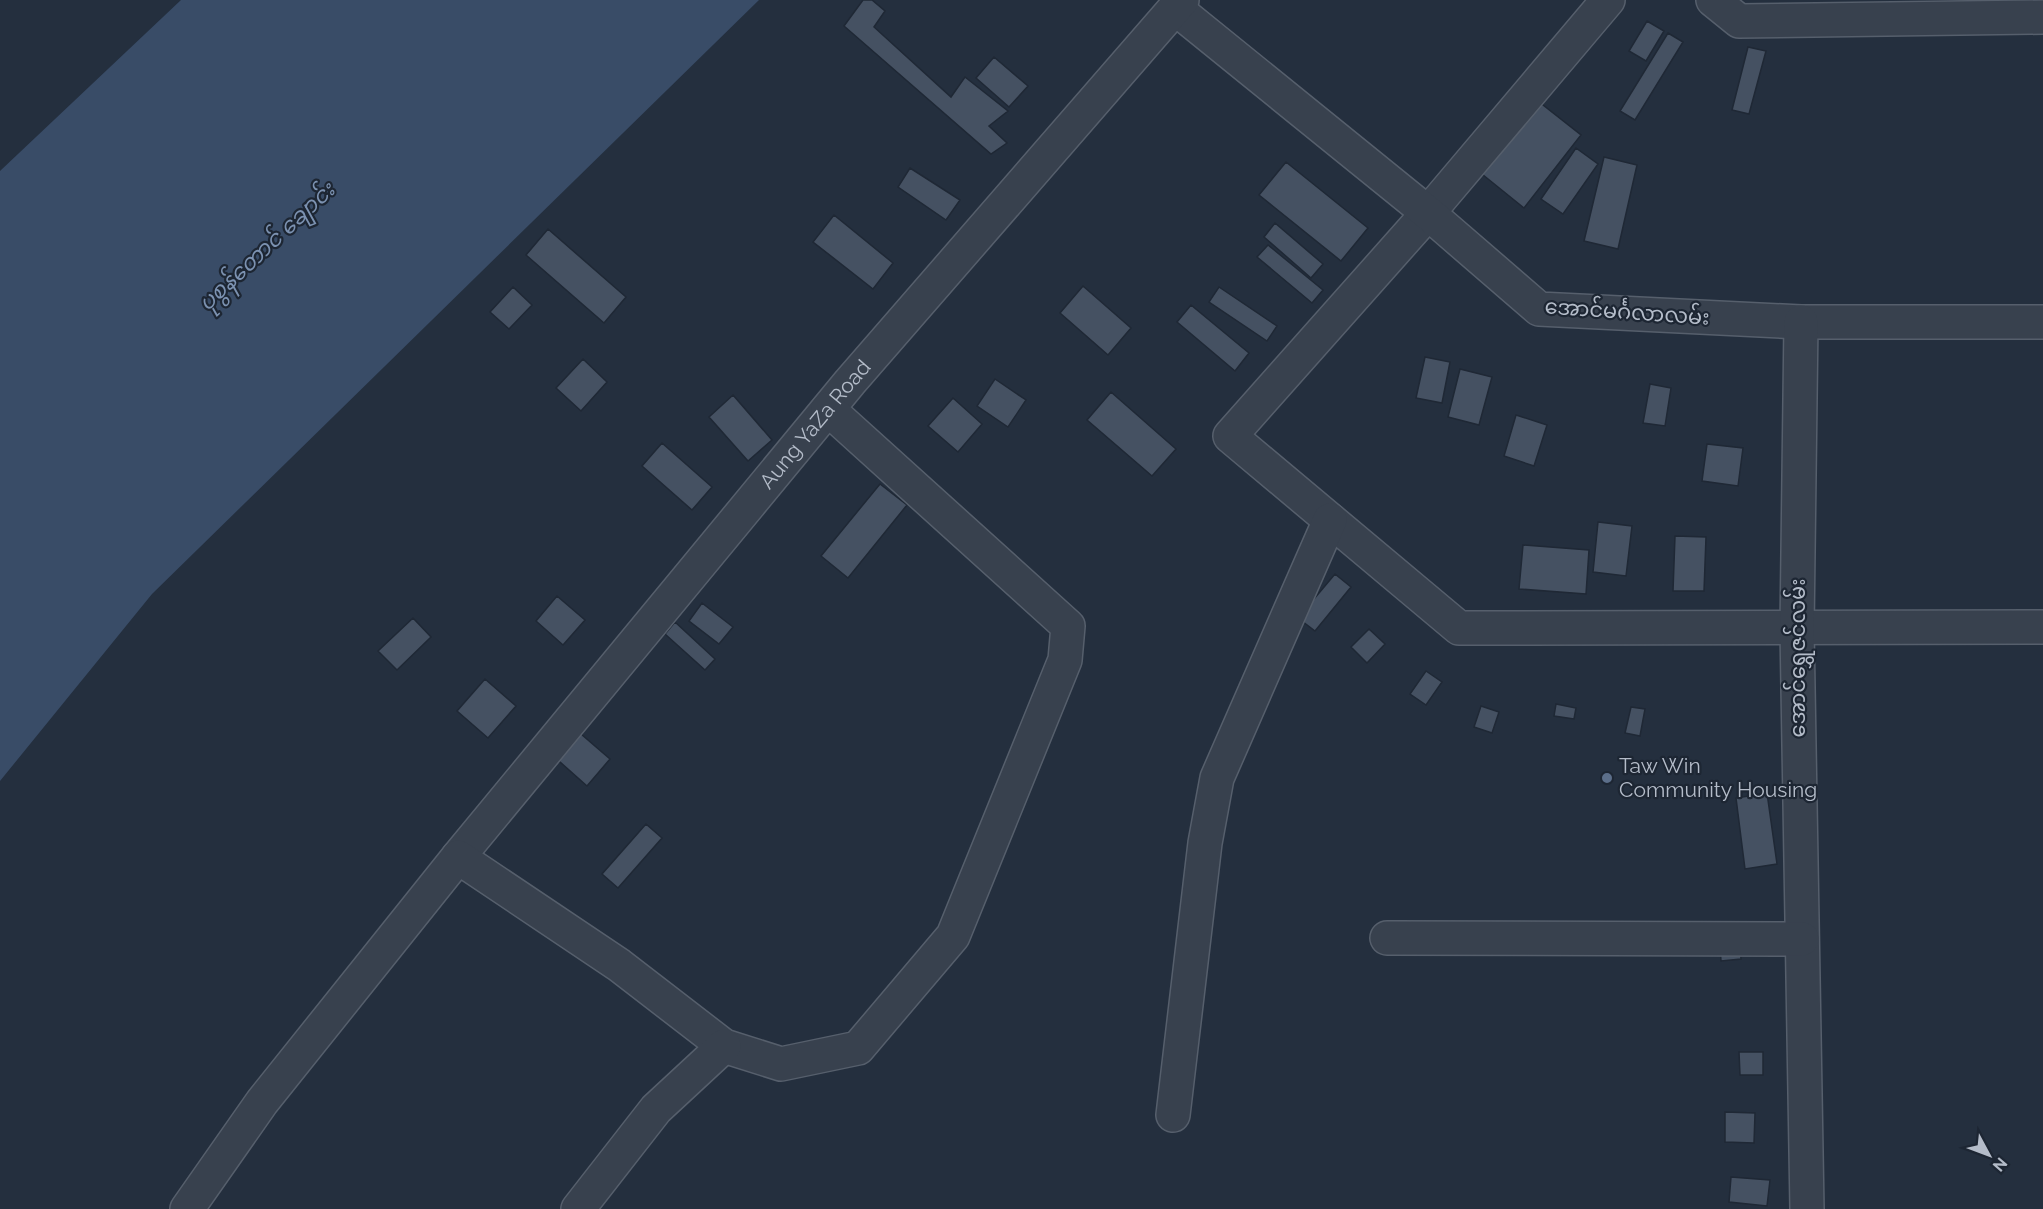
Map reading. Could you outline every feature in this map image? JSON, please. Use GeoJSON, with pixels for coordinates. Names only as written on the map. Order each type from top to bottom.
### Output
{"type":"FeatureCollection","features":[{"type":"Feature","properties":{"kind":"street"},"geometry":{"type":"LineString","coordinates":[[1608,0],[1428,213],[1230,436],[1460,628],[2043,627]]}},
{"type":"Feature","properties":{"kind":"street"},"geometry":{"type":"LineString","coordinates":[[1713,0],[1739,21],[2043,17]]}},
{"type":"Feature","properties":{"kind":"street","name":"အောင်မင်္ဂလာလမ်း"},"geometry":{"type":"LineString","coordinates":[[1178,4],[1539,309],[1801,322],[2043,322]]}},
{"type":"Feature","properties":{"kind":"street","name":"Aung YaZa Road"},"geometry":{"type":"LineString","coordinates":[[187,1209],[262,1102],[458,857],[828,409],[1178,4]]}},
{"type":"Feature","properties":{"kind":"street","name":"အောင်ရွှေဇင်လမ်း"},"geometry":{"type":"LineString","coordinates":[[1801,322],[1797,629],[1807,1209]]}},
{"type":"Feature","properties":{"kind":"street"},"geometry":{"type":"LineString","coordinates":[[458,857],[619,965],[724,1046],[781,1064],[858,1048],[953,936],[1065,660],[1068,627],[828,409]]}},
{"type":"Feature","properties":{"kind":"street"},"geometry":{"type":"LineString","coordinates":[[1173,1115],[1205,843],[1217,778],[1330,520]]}},
{"type":"Feature","properties":{"kind":"street"},"geometry":{"type":"LineString","coordinates":[[1388,938],[1802,939]]}},
{"type":"Feature","properties":{"kind":"street"},"geometry":{"type":"LineString","coordinates":[[578,1209],[656,1109],[724,1046]]}},
{"type":"Feature","properties":{"kind":"water","name":"ပုစွန်တောင် ချောင်း"},"geometry":{"type":"Polygon","coordinates":[[[181,0],[759,0],[152,594],[0,781],[0,171],[181,0]]]}},
{"type":"Feature","properties":{"kind":"building"},"geometry":{"type":"Polygon","coordinates":[[[863,0],[872,0],[885,11],[874,27],[951,97],[965,77],[1008,111],[989,126],[1007,143],[991,154],[844,26],[863,0]]]}},
{"type":"Feature","properties":{"kind":"building"},"geometry":{"type":"Polygon","coordinates":[[[1647,21],[1664,31],[1646,61],[1629,51],[1647,21]]]}},
{"type":"Feature","properties":{"kind":"building"},"geometry":{"type":"Polygon","coordinates":[[[1668,33],[1683,42],[1635,120],[1620,111],[1668,33]]]}},
{"type":"Feature","properties":{"kind":"building"},"geometry":{"type":"Polygon","coordinates":[[[1748,47],[1766,51],[1749,114],[1732,110],[1748,47]]]}},
{"type":"Feature","properties":{"kind":"building"},"geometry":{"type":"Polygon","coordinates":[[[994,57],[1028,86],[1009,107],[976,78],[994,57]]]}},
{"type":"Feature","properties":{"kind":"building"},"geometry":{"type":"Polygon","coordinates":[[[1529,94],[1581,135],[1524,208],[1472,166],[1529,94]]]}},
{"type":"Feature","properties":{"kind":"building"},"geometry":{"type":"Polygon","coordinates":[[[1576,148],[1598,164],[1563,214],[1541,199],[1576,148]]]}},
{"type":"Feature","properties":{"kind":"building"},"geometry":{"type":"Polygon","coordinates":[[[1604,157],[1637,165],[1618,249],[1584,241],[1604,157]]]}},
{"type":"Feature","properties":{"kind":"building"},"geometry":{"type":"Polygon","coordinates":[[[1286,162],[1368,228],[1341,261],[1259,195],[1286,162]]]}},
{"type":"Feature","properties":{"kind":"building"},"geometry":{"type":"Polygon","coordinates":[[[910,168],[960,200],[946,220],[898,187],[910,168]]]}},
{"type":"Feature","properties":{"kind":"building"},"geometry":{"type":"Polygon","coordinates":[[[834,215],[893,263],[873,289],[813,242],[834,215]]]}},
{"type":"Feature","properties":{"kind":"building"},"geometry":{"type":"Polygon","coordinates":[[[1275,223],[1323,264],[1311,278],[1264,237],[1275,223]]]}},
{"type":"Feature","properties":{"kind":"building"},"geometry":{"type":"Polygon","coordinates":[[[548,229],[626,297],[604,323],[526,255],[548,229]]]}},
{"type":"Feature","properties":{"kind":"building"},"geometry":{"type":"Polygon","coordinates":[[[1268,245],[1323,290],[1312,303],[1257,257],[1268,245]]]}},
{"type":"Feature","properties":{"kind":"building"},"geometry":{"type":"Polygon","coordinates":[[[1083,286],[1131,328],[1108,355],[1060,313],[1083,286]]]}},
{"type":"Feature","properties":{"kind":"building"},"geometry":{"type":"Polygon","coordinates":[[[513,287],[532,305],[509,329],[490,312],[513,287]]]}},
{"type":"Feature","properties":{"kind":"building"},"geometry":{"type":"Polygon","coordinates":[[[1219,287],[1277,326],[1267,341],[1209,302],[1219,287]]]}},
{"type":"Feature","properties":{"kind":"building"},"geometry":{"type":"Polygon","coordinates":[[[1191,305],[1249,353],[1235,371],[1177,322],[1191,305]]]}},
{"type":"Feature","properties":{"kind":"building"},"geometry":{"type":"Polygon","coordinates":[[[1425,357],[1450,362],[1442,403],[1416,398],[1425,357]]]}},
{"type":"Feature","properties":{"kind":"building"},"geometry":{"type":"Polygon","coordinates":[[[583,359],[607,382],[581,411],[556,388],[583,359]]]}},
{"type":"Feature","properties":{"kind":"building"},"geometry":{"type":"Polygon","coordinates":[[[1460,369],[1492,377],[1479,425],[1448,417],[1460,369]]]}},
{"type":"Feature","properties":{"kind":"building"},"geometry":{"type":"Polygon","coordinates":[[[995,379],[1026,400],[1008,427],[977,406],[995,379]]]}},
{"type":"Feature","properties":{"kind":"building"},"geometry":{"type":"Polygon","coordinates":[[[1650,384],[1671,388],[1665,426],[1643,423],[1650,384]]]}},
{"type":"Feature","properties":{"kind":"building"},"geometry":{"type":"Polygon","coordinates":[[[1111,392],[1176,449],[1152,476],[1087,420],[1111,392]]]}},
{"type":"Feature","properties":{"kind":"building"},"geometry":{"type":"Polygon","coordinates":[[[733,395],[772,440],[748,461],[709,417],[733,395]]]}},
{"type":"Feature","properties":{"kind":"building"},"geometry":{"type":"Polygon","coordinates":[[[953,398],[982,424],[958,452],[928,426],[953,398]]]}},
{"type":"Feature","properties":{"kind":"building"},"geometry":{"type":"Polygon","coordinates":[[[1516,415],[1547,425],[1534,466],[1504,456],[1516,415]]]}},
{"type":"Feature","properties":{"kind":"building"},"geometry":{"type":"Polygon","coordinates":[[[662,443],[712,487],[692,510],[642,466],[662,443]]]}},
{"type":"Feature","properties":{"kind":"building"},"geometry":{"type":"Polygon","coordinates":[[[1707,444],[1743,448],[1738,486],[1702,481],[1707,444]]]}},
{"type":"Feature","properties":{"kind":"building"},"geometry":{"type":"Polygon","coordinates":[[[880,484],[907,505],[848,578],[821,556],[880,484]]]}},
{"type":"Feature","properties":{"kind":"building"},"geometry":{"type":"Polygon","coordinates":[[[1598,522],[1632,526],[1626,576],[1593,572],[1598,522]]]}},
{"type":"Feature","properties":{"kind":"building"},"geometry":{"type":"Polygon","coordinates":[[[1675,536],[1706,537],[1704,591],[1673,591],[1675,536]]]}},
{"type":"Feature","properties":{"kind":"building"},"geometry":{"type":"Polygon","coordinates":[[[1523,545],[1589,550],[1586,594],[1519,589],[1523,545]]]}},
{"type":"Feature","properties":{"kind":"building"},"geometry":{"type":"Polygon","coordinates":[[[1335,574],[1351,587],[1315,631],[1298,618],[1335,574]]]}},
{"type":"Feature","properties":{"kind":"building"},"geometry":{"type":"Polygon","coordinates":[[[557,596],[585,620],[563,645],[536,621],[557,596]]]}},
{"type":"Feature","properties":{"kind":"building"},"geometry":{"type":"Polygon","coordinates":[[[702,603],[733,627],[719,644],[689,621],[702,603]]]}},
{"type":"Feature","properties":{"kind":"building"},"geometry":{"type":"Polygon","coordinates":[[[413,618],[431,637],[397,670],[378,651],[413,618]]]}},
{"type":"Feature","properties":{"kind":"building"},"geometry":{"type":"Polygon","coordinates":[[[675,622],[715,659],[705,670],[665,634],[675,622]]]}},
{"type":"Feature","properties":{"kind":"building"},"geometry":{"type":"Polygon","coordinates":[[[1369,629],[1385,644],[1367,663],[1351,647],[1369,629]]]}},
{"type":"Feature","properties":{"kind":"building"},"geometry":{"type":"Polygon","coordinates":[[[1426,671],[1442,682],[1426,705],[1410,694],[1426,671]]]}},
{"type":"Feature","properties":{"kind":"building"},"geometry":{"type":"Polygon","coordinates":[[[485,679],[516,706],[488,738],[457,711],[485,679]]]}},
{"type":"Feature","properties":{"kind":"building"},"geometry":{"type":"Polygon","coordinates":[[[1556,704],[1576,708],[1574,719],[1554,716],[1556,704]]]}},
{"type":"Feature","properties":{"kind":"building"},"geometry":{"type":"Polygon","coordinates":[[[1481,706],[1499,712],[1492,733],[1474,727],[1481,706]]]}},
{"type":"Feature","properties":{"kind":"building"},"geometry":{"type":"Polygon","coordinates":[[[1631,707],[1645,709],[1640,736],[1625,733],[1631,707]]]}},
{"type":"Feature","properties":{"kind":"building"},"geometry":{"type":"Polygon","coordinates":[[[574,728],[610,759],[587,786],[551,754],[574,728]]]}},
{"type":"Feature","properties":{"kind":"building"},"geometry":{"type":"Polygon","coordinates":[[[1767,793],[1777,864],[1745,869],[1736,798],[1767,793]]]}},
{"type":"Feature","properties":{"kind":"building"},"geometry":{"type":"Polygon","coordinates":[[[646,824],[662,838],[618,888],[602,874],[646,824]]]}},
{"type":"Feature","properties":{"kind":"building"},"geometry":{"type":"Polygon","coordinates":[[[1740,945],[1741,959],[1721,961],[1720,946],[1740,945]]]}},
{"type":"Feature","properties":{"kind":"building"},"geometry":{"type":"Polygon","coordinates":[[[1739,1052],[1763,1052],[1763,1075],[1740,1075],[1739,1052]]]}},
{"type":"Feature","properties":{"kind":"building"},"geometry":{"type":"Polygon","coordinates":[[[1725,1112],[1755,1113],[1754,1143],[1725,1142],[1725,1112]]]}},
{"type":"Feature","properties":{"kind":"building"},"geometry":{"type":"Polygon","coordinates":[[[1731,1177],[1770,1180],[1767,1206],[1729,1202],[1731,1177]]]}},
{"type":"Feature","properties":{"kind":"place","name":"Taw Win Community Housing"},"geometry":{"type":"Point","coordinates":[1607,778]}}]}
